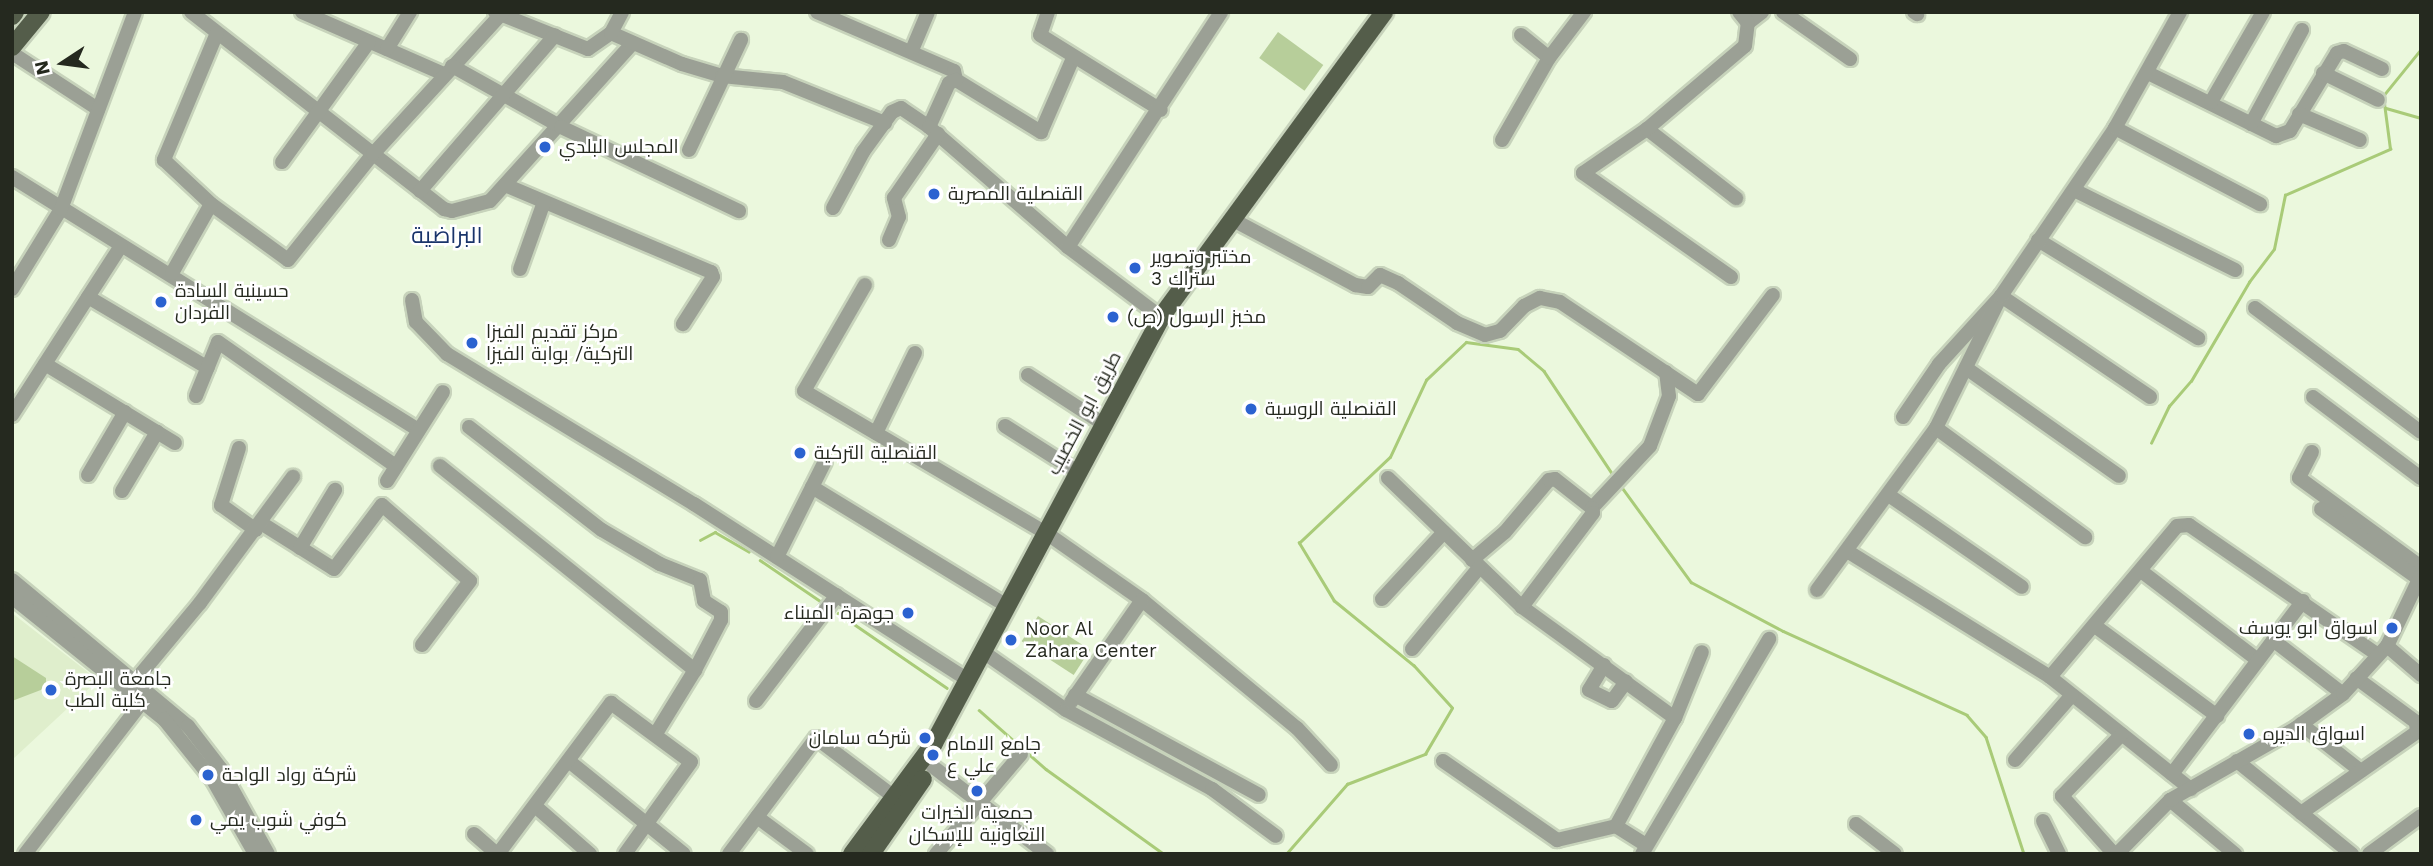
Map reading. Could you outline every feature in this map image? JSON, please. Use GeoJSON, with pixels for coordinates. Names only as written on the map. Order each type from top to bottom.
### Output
{"type":"FeatureCollection","features":[{"type":"Feature","properties":{"kind":"main road"},"geometry":{"type":"LineString","coordinates":[[12,47],[41,12]]}},
{"type":"Feature","properties":{"kind":"main road","name":"طريق ابو الخصيب"},"geometry":{"type":"LineString","coordinates":[[871,854],[929,752],[1004,605],[1048,534],[1161,332],[1384,12]]}},
{"type":"Feature","properties":{"kind":"main road","name":"طريق ابو الخصيب"},"geometry":{"type":"LineString","coordinates":[[852,854],[932,766],[989,656],[1076,471],[1161,317],[1275,167],[1399,12]]}},
{"type":"Feature","properties":{"kind":"street"},"geometry":{"type":"LineString","coordinates":[[12,289],[61,209],[135,12]]}},
{"type":"Feature","properties":{"kind":"street"},"geometry":{"type":"LineString","coordinates":[[191,12],[444,209],[461,211],[482,206],[505,185],[561,127],[633,43]]}},
{"type":"Feature","properties":{"kind":"street"},"geometry":{"type":"LineString","coordinates":[[302,12],[369,42],[448,70],[503,94],[561,127],[739,211]]}},
{"type":"Feature","properties":{"kind":"street"},"geometry":{"type":"LineString","coordinates":[[387,49],[410,12]]}},
{"type":"Feature","properties":{"kind":"street"},"geometry":{"type":"LineString","coordinates":[[217,33],[164,160],[211,204],[288,260],[373,154],[500,13],[587,48],[611,33],[622,12]]}},
{"type":"Feature","properties":{"kind":"street"},"geometry":{"type":"LineString","coordinates":[[817,12],[912,50],[954,71],[956,80],[1041,132],[1073,58]]}},
{"type":"Feature","properties":{"kind":"street"},"geometry":{"type":"LineString","coordinates":[[912,50],[928,12]]}},
{"type":"Feature","properties":{"kind":"street"},"geometry":{"type":"LineString","coordinates":[[1048,12],[1040,35],[1073,58],[1161,110]]}},
{"type":"Feature","properties":{"kind":"street"},"geometry":{"type":"LineString","coordinates":[[1068,247],[1161,110],[1220,12]]}},
{"type":"Feature","properties":{"kind":"street"},"geometry":{"type":"LineString","coordinates":[[1502,140],[1549,58],[1584,12]]}},
{"type":"Feature","properties":{"kind":"street"},"geometry":{"type":"LineString","coordinates":[[1731,277],[1583,173],[1647,129],[1745,46],[1744,18],[1762,12]]}},
{"type":"Feature","properties":{"kind":"street"},"geometry":{"type":"LineString","coordinates":[[1783,12],[1850,59]]}},
{"type":"Feature","properties":{"kind":"street"},"geometry":{"type":"LineString","coordinates":[[1817,590],[1890,496],[1936,428],[2001,296],[2115,128],[2180,12]]}},
{"type":"Feature","properties":{"kind":"street"},"geometry":{"type":"LineString","coordinates":[[2211,102],[2263,12]]}},
{"type":"Feature","properties":{"kind":"street"},"geometry":{"type":"LineString","coordinates":[[2251,124],[2302,30]]}},
{"type":"Feature","properties":{"kind":"street"},"geometry":{"type":"LineString","coordinates":[[611,33],[722,76],[783,82],[885,123]]}},
{"type":"Feature","properties":{"kind":"street"},"geometry":{"type":"LineString","coordinates":[[420,191],[555,35]]}},
{"type":"Feature","properties":{"kind":"street"},"geometry":{"type":"LineString","coordinates":[[1521,35],[1549,58]]}},
{"type":"Feature","properties":{"kind":"street"},"geometry":{"type":"LineString","coordinates":[[689,149],[741,40]]}},
{"type":"Feature","properties":{"kind":"street"},"geometry":{"type":"LineString","coordinates":[[282,162],[369,42]]}},
{"type":"Feature","properties":{"kind":"street"},"geometry":{"type":"LineString","coordinates":[[2148,73],[2276,136],[2290,131],[2331,60],[2344,51],[2382,69]]}},
{"type":"Feature","properties":{"kind":"street"},"geometry":{"type":"LineString","coordinates":[[12,54],[98,109]]}},
{"type":"Feature","properties":{"kind":"street"},"geometry":{"type":"LineString","coordinates":[[2323,73],[2378,100]]}},
{"type":"Feature","properties":{"kind":"street"},"geometry":{"type":"LineString","coordinates":[[889,240],[900,217],[894,198],[933,130],[949,83],[956,80]]}},
{"type":"Feature","properties":{"kind":"street"},"geometry":{"type":"LineString","coordinates":[[832,208],[863,152],[885,123],[901,108],[933,130],[1068,247],[1161,317]]}},
{"type":"Feature","properties":{"kind":"street"},"geometry":{"type":"LineString","coordinates":[[2299,114],[2360,141]]}},
{"type":"Feature","properties":{"kind":"street"},"geometry":{"type":"LineString","coordinates":[[2115,128],[2260,204]]}},
{"type":"Feature","properties":{"kind":"street"},"geometry":{"type":"LineString","coordinates":[[1647,129],[1736,198]]}},
{"type":"Feature","properties":{"kind":"street"},"geometry":{"type":"LineString","coordinates":[[12,177],[121,246],[172,273],[419,430]]}},
{"type":"Feature","properties":{"kind":"street"},"geometry":{"type":"LineString","coordinates":[[505,185],[711,272],[713,277],[683,324]]}},
{"type":"Feature","properties":{"kind":"street"},"geometry":{"type":"LineString","coordinates":[[2074,190],[2235,270]]}},
{"type":"Feature","properties":{"kind":"street"},"geometry":{"type":"LineString","coordinates":[[520,269],[544,202]]}},
{"type":"Feature","properties":{"kind":"street"},"geometry":{"type":"LineString","coordinates":[[172,273],[211,204]]}},
{"type":"Feature","properties":{"kind":"street"},"geometry":{"type":"LineString","coordinates":[[1239,223],[1355,285],[1368,287],[1380,275],[1398,283],[1457,323],[1485,335],[1500,331],[1524,306],[1540,299],[1559,302],[1698,394],[1773,295]]}},
{"type":"Feature","properties":{"kind":"street"},"geometry":{"type":"LineString","coordinates":[[2038,240],[2198,338]]}},
{"type":"Feature","properties":{"kind":"street"},"geometry":{"type":"LineString","coordinates":[[12,415],[121,246]]}},
{"type":"Feature","properties":{"kind":"street"},"geometry":{"type":"LineString","coordinates":[[865,285],[804,391],[1048,534],[1142,600],[1297,728],[1331,765]]}},
{"type":"Feature","properties":{"kind":"street"},"geometry":{"type":"LineString","coordinates":[[2001,296],[2150,397]]}},
{"type":"Feature","properties":{"kind":"street"},"geometry":{"type":"LineString","coordinates":[[1903,416],[1939,364],[2001,296]]}},
{"type":"Feature","properties":{"kind":"street"},"geometry":{"type":"LineString","coordinates":[[88,297],[208,368]]}},
{"type":"Feature","properties":{"kind":"street"},"geometry":{"type":"LineString","coordinates":[[412,300],[416,322],[447,354],[837,594],[967,679]]}},
{"type":"Feature","properties":{"kind":"street"},"geometry":{"type":"LineString","coordinates":[[2255,308],[2421,432]]}},
{"type":"Feature","properties":{"kind":"street"},"geometry":{"type":"LineString","coordinates":[[196,396],[218,342],[396,466]]}},
{"type":"Feature","properties":{"kind":"street"},"geometry":{"type":"LineString","coordinates":[[876,433],[915,353]]}},
{"type":"Feature","properties":{"kind":"street"},"geometry":{"type":"LineString","coordinates":[[45,364],[175,443]]}},
{"type":"Feature","properties":{"kind":"street"},"geometry":{"type":"LineString","coordinates":[[1966,368],[2119,476]]}},
{"type":"Feature","properties":{"kind":"street"},"geometry":{"type":"LineString","coordinates":[[1592,508],[1650,446],[1660,428],[1669,396],[1666,372]]}},
{"type":"Feature","properties":{"kind":"street"},"geometry":{"type":"LineString","coordinates":[[1028,375],[1102,423]]}},
{"type":"Feature","properties":{"kind":"street"},"geometry":{"type":"LineString","coordinates":[[387,481],[443,392]]}},
{"type":"Feature","properties":{"kind":"street"},"geometry":{"type":"LineString","coordinates":[[2313,397],[2421,478]]}},
{"type":"Feature","properties":{"kind":"street"},"geometry":{"type":"LineString","coordinates":[[88,475],[125,412]]}},
{"type":"Feature","properties":{"kind":"street"},"geometry":{"type":"LineString","coordinates":[[1005,426],[1076,471]]}},
{"type":"Feature","properties":{"kind":"street"},"geometry":{"type":"LineString","coordinates":[[469,427],[602,530],[660,564],[700,580],[704,601],[722,617],[695,670],[654,735]]}},
{"type":"Feature","properties":{"kind":"street"},"geometry":{"type":"LineString","coordinates":[[1936,428],[2085,537]]}},
{"type":"Feature","properties":{"kind":"street"},"geometry":{"type":"LineString","coordinates":[[122,491],[157,432]]}},
{"type":"Feature","properties":{"kind":"street"},"geometry":{"type":"LineString","coordinates":[[239,448],[221,505],[334,569],[382,505],[470,581],[422,645]]}},
{"type":"Feature","properties":{"kind":"street"},"geometry":{"type":"LineString","coordinates":[[2312,452],[2299,478],[2420,574]]}},
{"type":"Feature","properties":{"kind":"street"},"geometry":{"type":"LineString","coordinates":[[777,557],[825,461]]}},
{"type":"Feature","properties":{"kind":"street"},"geometry":{"type":"LineString","coordinates":[[440,466],[695,670]]}},
{"type":"Feature","properties":{"kind":"street"},"geometry":{"type":"LineString","coordinates":[[135,681],[259,526],[293,477]]}},
{"type":"Feature","properties":{"kind":"street"},"geometry":{"type":"LineString","coordinates":[[1388,478],[1475,565],[1522,607],[1675,718]]}},
{"type":"Feature","properties":{"kind":"street"},"geometry":{"type":"LineString","coordinates":[[1412,649],[1475,565],[1549,480],[1555,479],[1592,508],[1593,513],[1522,607]]}},
{"type":"Feature","properties":{"kind":"street"},"geometry":{"type":"LineString","coordinates":[[812,487],[1004,605]]}},
{"type":"Feature","properties":{"kind":"street"},"geometry":{"type":"LineString","coordinates":[[300,548],[335,490]]}},
{"type":"Feature","properties":{"kind":"street"},"geometry":{"type":"LineString","coordinates":[[1890,496],[2022,587]]}},
{"type":"Feature","properties":{"kind":"street"},"geometry":{"type":"LineString","coordinates":[[2321,509],[2420,574]]}},
{"type":"Feature","properties":{"kind":"street"},"geometry":{"type":"LineString","coordinates":[[2050,677],[2177,526],[2189,525],[2421,675]]}},
{"type":"Feature","properties":{"kind":"street"},"geometry":{"type":"LineString","coordinates":[[1382,599],[1444,532]]}},
{"type":"Feature","properties":{"kind":"street"},"geometry":{"type":"LineString","coordinates":[[1847,551],[2050,677],[2191,789]]}},
{"type":"Feature","properties":{"kind":"street"},"geometry":{"type":"LineString","coordinates":[[2141,571],[2258,660]]}},
{"type":"Feature","properties":{"kind":"street"},"geometry":{"type":"LineString","coordinates":[[2122,734],[2062,796],[2115,854],[2170,800],[2301,724],[2343,694],[2382,650],[2415,599],[2420,574]]}},
{"type":"Feature","properties":{"kind":"street"},"geometry":{"type":"LineString","coordinates":[[12,580],[175,714],[211,754],[268,854]]}},
{"type":"Feature","properties":{"kind":"street"},"geometry":{"type":"LineString","coordinates":[[756,701],[837,594]]}},
{"type":"Feature","properties":{"kind":"street"},"geometry":{"type":"LineString","coordinates":[[12,597],[164,719],[201,762],[255,854]]}},
{"type":"Feature","properties":{"kind":"street"},"geometry":{"type":"LineString","coordinates":[[1066,710],[1142,600]]}},
{"type":"Feature","properties":{"kind":"street"},"geometry":{"type":"LineString","coordinates":[[2172,774],[2303,601]]}},
{"type":"Feature","properties":{"kind":"street"},"geometry":{"type":"LineString","coordinates":[[2095,626],[2217,716]]}},
{"type":"Feature","properties":{"kind":"street"},"geometry":{"type":"LineString","coordinates":[[1616,826],[1644,849],[1769,639]]}},
{"type":"Feature","properties":{"kind":"street"},"geometry":{"type":"LineString","coordinates":[[2273,640],[2343,694]]}},
{"type":"Feature","properties":{"kind":"street"},"geometry":{"type":"LineString","coordinates":[[1443,761],[1557,840],[1616,826],[1675,718],[1703,652]]}},
{"type":"Feature","properties":{"kind":"street"},"geometry":{"type":"LineString","coordinates":[[989,656],[1066,710],[1212,789],[1276,836]]}},
{"type":"Feature","properties":{"kind":"street"},"geometry":{"type":"LineString","coordinates":[[1604,665],[1590,690],[1612,701],[1626,682]]}},
{"type":"Feature","properties":{"kind":"street"},"geometry":{"type":"LineString","coordinates":[[2301,813],[2420,728],[2356,678]]}},
{"type":"Feature","properties":{"kind":"street"},"geometry":{"type":"LineString","coordinates":[[1076,695],[1259,795]]}},
{"type":"Feature","properties":{"kind":"street"},"geometry":{"type":"LineString","coordinates":[[2015,760],[2072,695]]}},
{"type":"Feature","properties":{"kind":"street"},"geometry":{"type":"LineString","coordinates":[[25,854],[142,702]]}},
{"type":"Feature","properties":{"kind":"street"},"geometry":{"type":"LineString","coordinates":[[474,834],[498,854],[570,762],[611,703],[691,762],[625,854]]}},
{"type":"Feature","properties":{"kind":"street"},"geometry":{"type":"LineString","coordinates":[[2301,724],[2361,771]]}},
{"type":"Feature","properties":{"kind":"street"},"geometry":{"type":"LineString","coordinates":[[729,854],[816,738],[900,801]]}},
{"type":"Feature","properties":{"kind":"street"},"geometry":{"type":"LineString","coordinates":[[936,854],[1021,754]]}},
{"type":"Feature","properties":{"kind":"street"},"geometry":{"type":"LineString","coordinates":[[2237,761],[2353,854]]}},
{"type":"Feature","properties":{"kind":"street"},"geometry":{"type":"LineString","coordinates":[[570,762],[684,854]]}},
{"type":"Feature","properties":{"kind":"street"},"geometry":{"type":"LineString","coordinates":[[932,766],[982,800],[1047,854]]}},
{"type":"Feature","properties":{"kind":"street"},"geometry":{"type":"LineString","coordinates":[[2170,800],[2230,852]]}},
{"type":"Feature","properties":{"kind":"street"},"geometry":{"type":"LineString","coordinates":[[535,806],[590,854]]}},
{"type":"Feature","properties":{"kind":"street"},"geometry":{"type":"LineString","coordinates":[[757,817],[807,854]]}},
{"type":"Feature","properties":{"kind":"street"},"geometry":{"type":"LineString","coordinates":[[2369,854],[2420,817]]}},
{"type":"Feature","properties":{"kind":"street"},"geometry":{"type":"LineString","coordinates":[[2043,821],[2059,854]]}},
{"type":"Feature","properties":{"kind":"street"},"geometry":{"type":"LineString","coordinates":[[1856,824],[1895,854]]}},
{"type":"Feature","properties":{"kind":"shaded area"},"geometry":{"type":"Polygon","coordinates":[[[1278,32],[1323,65],[1304,91],[1259,58],[1278,32]]]}},
{"type":"Feature","properties":{"kind":"shaded area","name":"جامعة البصرة كلية الطب"},"geometry":{"type":"Polygon","coordinates":[[[12,613],[98,680],[12,760],[12,613]]]}},
{"type":"Feature","properties":{"kind":"shaded area"},"geometry":{"type":"Polygon","coordinates":[[[1038,616],[1090,650],[1074,675],[1022,641],[1038,616]]]}},
{"type":"Feature","properties":{"kind":"shaded area"},"geometry":{"type":"Polygon","coordinates":[[[12,656],[46,678],[46,688],[12,701],[12,656]]]}},
{"type":"Feature","properties":{"kind":"waterway"},"geometry":{"type":"LineString","coordinates":[[2151,443],[2169,406],[2191,381],[2249,282],[2274,249],[2285,195],[2390,149],[2383,96],[2421,49]]}},
{"type":"Feature","properties":{"kind":"waterway"},"geometry":{"type":"LineString","coordinates":[[2386,108],[2421,118]]}},
{"type":"Feature","properties":{"kind":"waterway"},"geometry":{"type":"LineString","coordinates":[[1286,854],[1347,784],[1425,754],[1452,708],[1414,666],[1334,601],[1299,543],[1390,457],[1426,380],[1466,342],[1518,349],[1544,371],[1615,478]]}},
{"type":"Feature","properties":{"kind":"waterway"},"geometry":{"type":"LineString","coordinates":[[1621,486],[1691,582],[1783,631],[1967,715],[1986,737],[2024,854]]}},
{"type":"Feature","properties":{"kind":"waterway"},"geometry":{"type":"LineString","coordinates":[[700,540],[715,532],[749,552]]}},
{"type":"Feature","properties":{"kind":"waterway"},"geometry":{"type":"LineString","coordinates":[[760,560],[823,603]]}},
{"type":"Feature","properties":{"kind":"waterway"},"geometry":{"type":"LineString","coordinates":[[838,613],[947,688]]}},
{"type":"Feature","properties":{"kind":"waterway"},"geometry":{"type":"LineString","coordinates":[[979,710],[1046,769],[1164,854]]}},
{"type":"Feature","properties":{"kind":"place","name":"المجلس البلدي"},"geometry":{"type":"Point","coordinates":[545,147]}},
{"type":"Feature","properties":{"kind":"place","name":"القنصلية المصرية"},"geometry":{"type":"Point","coordinates":[934,194]}},
{"type":"Feature","properties":{"kind":"place","name":"مختبر وتصوير ستراك 3"},"geometry":{"type":"Point","coordinates":[1135,268]}},
{"type":"Feature","properties":{"kind":"place","name":"حسينية السادة الفردان"},"geometry":{"type":"Point","coordinates":[161,302]}},
{"type":"Feature","properties":{"kind":"place","name":"مخبز الرسول (ص)"},"geometry":{"type":"Point","coordinates":[1113,317]}},
{"type":"Feature","properties":{"kind":"place","name":"مركز تقديم الفيزا التركية/ بوابة الفيزا"},"geometry":{"type":"Point","coordinates":[472,343]}},
{"type":"Feature","properties":{"kind":"place","name":"القنصلية الروسية"},"geometry":{"type":"Point","coordinates":[1251,409]}},
{"type":"Feature","properties":{"kind":"place","name":"القنصلية التركية"},"geometry":{"type":"Point","coordinates":[800,453]}},
{"type":"Feature","properties":{"kind":"place","name":"جوهرة الميناء"},"geometry":{"type":"Point","coordinates":[908,613]}},
{"type":"Feature","properties":{"kind":"place","name":"اسواق ابو يوسف"},"geometry":{"type":"Point","coordinates":[2392,628]}},
{"type":"Feature","properties":{"kind":"place","name":"Noor Al Zahara Center"},"geometry":{"type":"Point","coordinates":[1011,640]}},
{"type":"Feature","properties":{"kind":"place","name":"جامعة البصرة كلية الطب"},"geometry":{"type":"Point","coordinates":[51,690]}},
{"type":"Feature","properties":{"kind":"place","name":"اسواق الديره"},"geometry":{"type":"Point","coordinates":[2249,734]}},
{"type":"Feature","properties":{"kind":"place","name":"شركه سامان"},"geometry":{"type":"Point","coordinates":[925,738]}},
{"type":"Feature","properties":{"kind":"place","name":"جامع الامام علي ع"},"geometry":{"type":"Point","coordinates":[933,755]}},
{"type":"Feature","properties":{"kind":"place","name":"شركة رواد الواحة"},"geometry":{"type":"Point","coordinates":[208,775]}},
{"type":"Feature","properties":{"kind":"place","name":"جمعية الخيرات التعاونية للإسكان"},"geometry":{"type":"Point","coordinates":[977,791]}},
{"type":"Feature","properties":{"kind":"place","name":"كوفي شوب يمي"},"geometry":{"type":"Point","coordinates":[196,820]}},
{"type":"Feature","properties":{"kind":"district","name":"البراضية"},"geometry":{"type":"Point","coordinates":[447,236]}}]}
